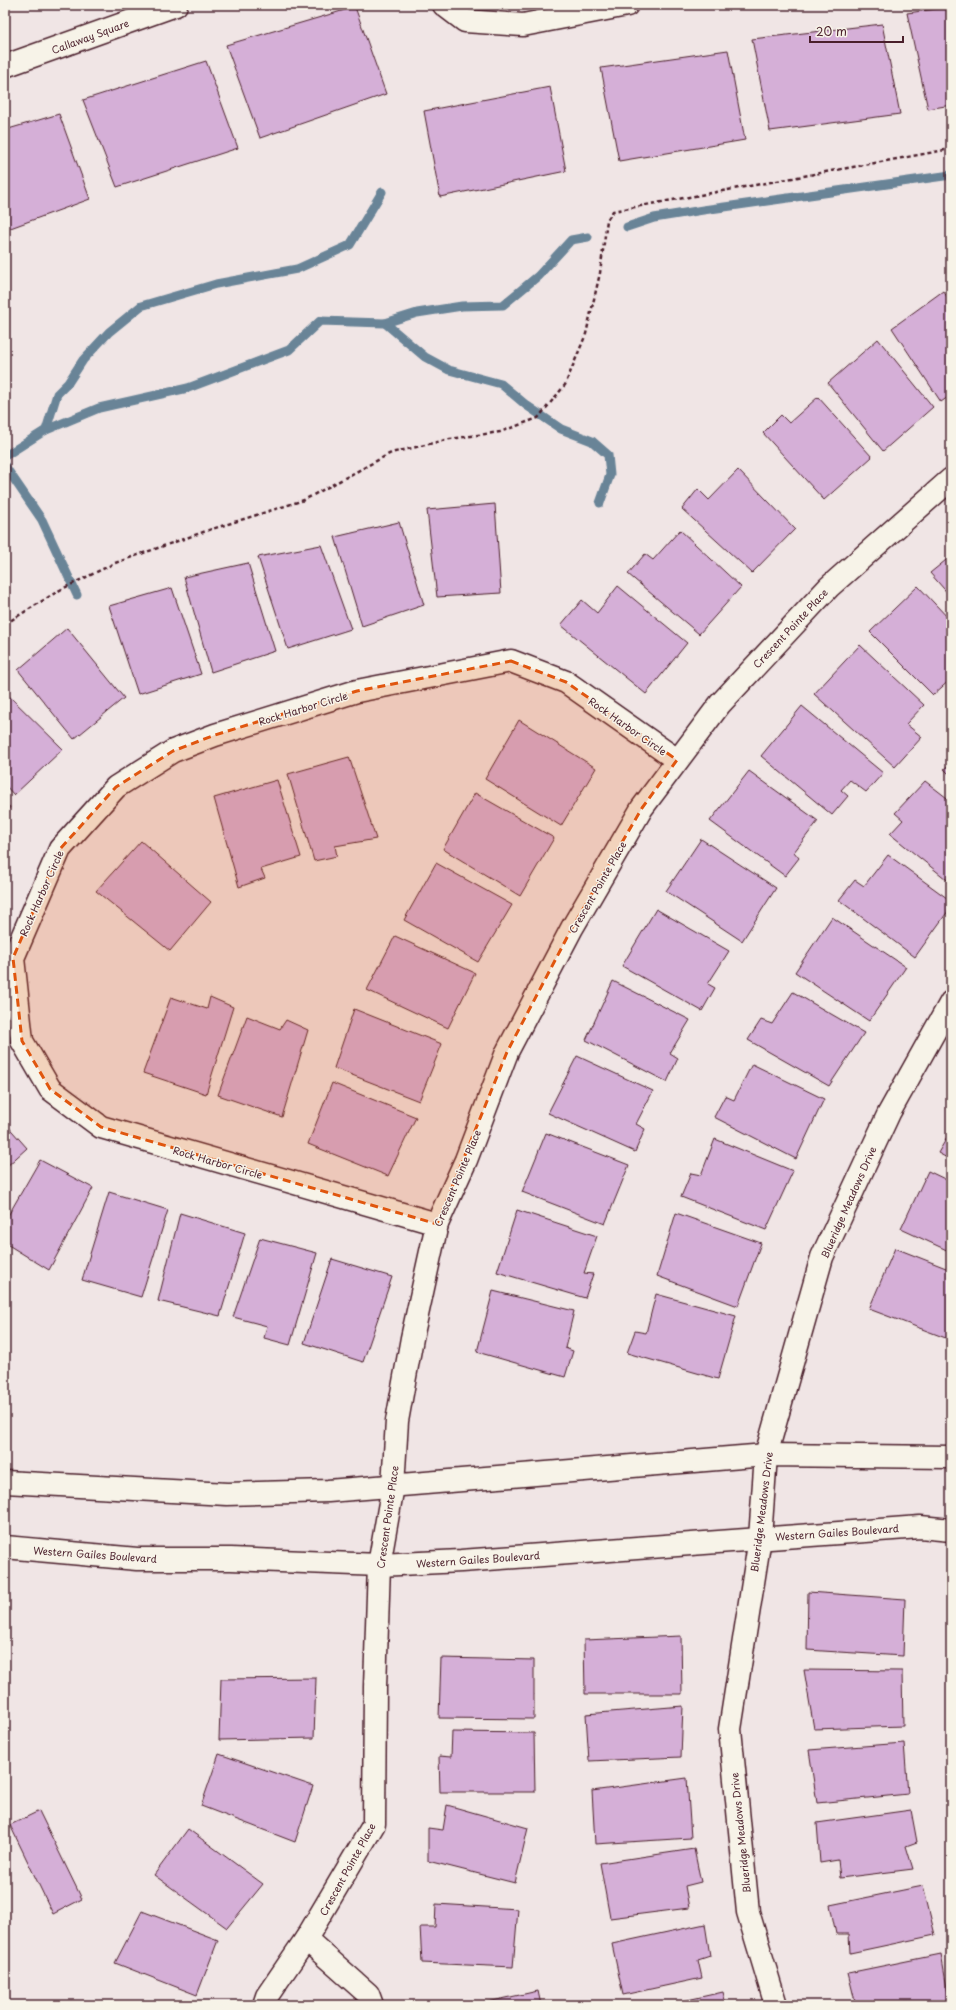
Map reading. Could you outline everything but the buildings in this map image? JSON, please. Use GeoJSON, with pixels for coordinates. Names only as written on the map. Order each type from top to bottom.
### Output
{"type":"FeatureCollection","features":[{"type":"Feature","properties":{"kind":"street","name":"Callaway Square"},"geometry":{"type":"LineString","coordinates":[[5,66],[176,5]]}},
{"type":"Feature","properties":{"kind":"street"},"geometry":{"type":"LineString","coordinates":[[444,5],[465,21],[523,25],[628,5]]}},
{"type":"Feature","properties":{"kind":"street","name":"Crescent Pointe Place"},"geometry":{"type":"LineString","coordinates":[[264,2005],[267,1996],[306,1939],[374,1824],[375,1687],[379,1564],[393,1486],[397,1421],[412,1338],[437,1224],[466,1160],[511,1046],[572,928],[642,808],[720,704],[829,587],[951,479]]}},
{"type":"Feature","properties":{"kind":"street","name":"Rock Harbor Circle"},"geometry":{"type":"LineString","coordinates":[[437,1224],[101,1127],[50,1089],[22,1041],[13,958],[60,849],[116,786],[173,751],[215,735],[356,691],[511,661],[566,682],[677,760]]}},
{"type":"Feature","properties":{"kind":"street","name":"Blueridge Meadows Drive"},"geometry":{"type":"LineString","coordinates":[[776,2005],[748,1912],[730,1728],[760,1538],[766,1455],[822,1256],[889,1113],[951,1002]]}},
{"type":"Feature","properties":{"kind":"street"},"geometry":{"type":"LineString","coordinates":[[5,1482],[227,1494],[328,1491],[766,1455],[951,1457]]}},
{"type":"Feature","properties":{"kind":"street","name":"Western Gailes Boulevard"},"geometry":{"type":"LineString","coordinates":[[5,1547],[137,1559],[231,1559],[379,1564],[461,1561],[920,1526],[951,1530]]}},
{"type":"Feature","properties":{"kind":"street"},"geometry":{"type":"LineString","coordinates":[[306,1939],[368,1994],[372,2005]]}},
{"type":"Feature","properties":{"kind":"path"},"geometry":{"type":"LineString","coordinates":[[5,624],[60,590],[115,563],[209,530],[304,500],[391,452],[450,439],[500,432],[538,418],[565,384],[586,334],[600,273],[607,220],[613,211],[951,149]]}},
{"type":"Feature","properties":{"kind":"highlighted area"},"geometry":{"type":"Polygon","coordinates":[[[511,661],[566,682],[677,760],[642,808],[572,928],[507,1052],[437,1224],[101,1127],[50,1089],[22,1041],[13,958],[60,849],[116,787],[173,751],[215,735],[357,691],[511,661]]]}},
{"type":"Feature","properties":{"kind":"waterway"},"geometry":{"type":"LineString","coordinates":[[627,227],[654,218],[703,210],[951,175]]}},
{"type":"Feature","properties":{"kind":"waterway"},"geometry":{"type":"LineString","coordinates":[[46,430],[57,394],[68,383],[83,360],[109,332],[141,306],[216,284],[297,269],[350,245],[382,192]]}},
{"type":"Feature","properties":{"kind":"waterway"},"geometry":{"type":"LineString","coordinates":[[5,456],[46,430],[99,408],[188,388],[289,350],[320,321],[385,323],[417,313],[462,306],[503,305],[538,276],[571,240],[588,237]]}},
{"type":"Feature","properties":{"kind":"waterway"},"geometry":{"type":"LineString","coordinates":[[385,323],[425,357],[449,370],[501,384],[526,405],[561,429],[592,441],[608,455],[610,475],[600,503]]}},
{"type":"Feature","properties":{"kind":"waterway"},"geometry":{"type":"LineString","coordinates":[[5,466],[42,520],[77,595]]}}]}
